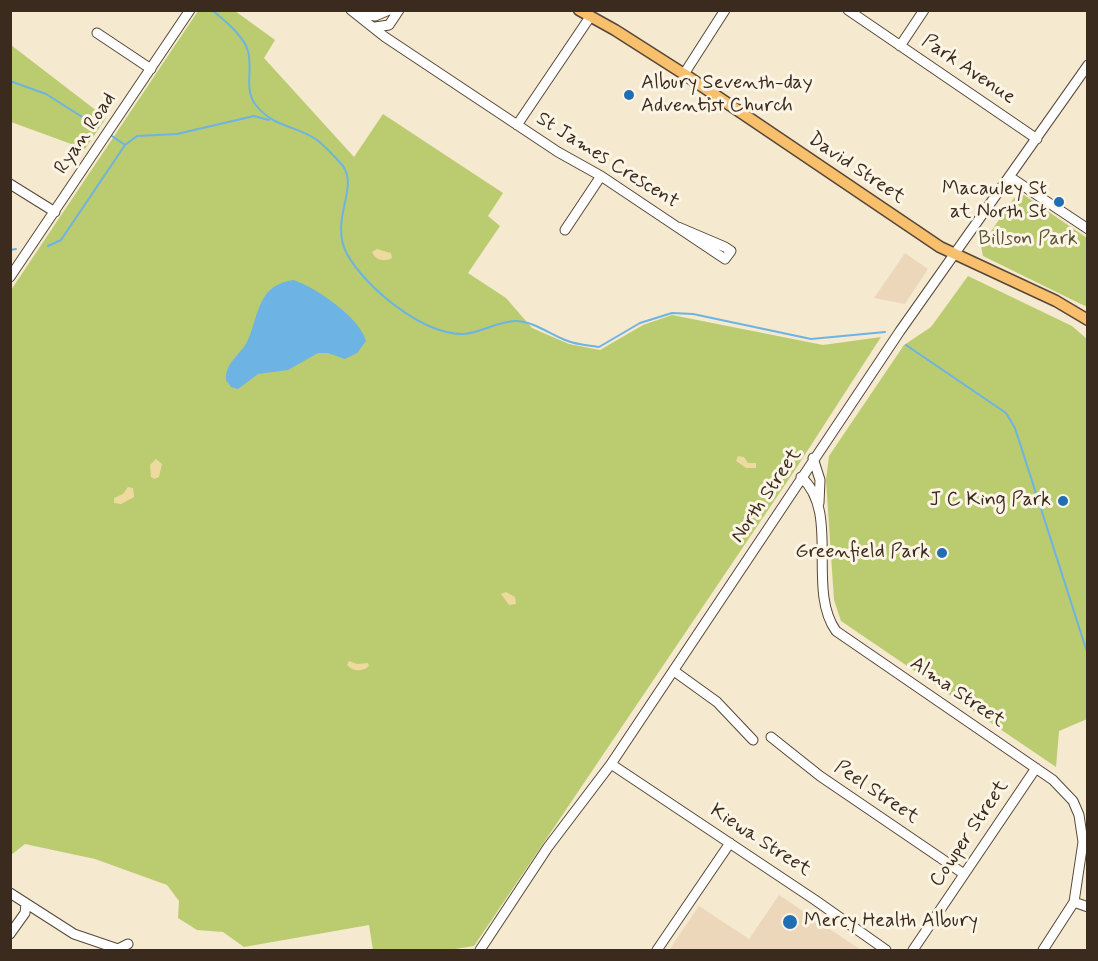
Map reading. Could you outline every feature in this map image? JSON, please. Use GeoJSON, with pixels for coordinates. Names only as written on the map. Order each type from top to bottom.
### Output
{"type":"FeatureCollection","features":[{"type":"Feature","properties":{"kind":"main road","name":"David Street"},"geometry":{"type":"LineString","coordinates":[[579,10],[592,14],[684,74],[940,247],[1056,301],[1088,320]]}},
{"type":"Feature","properties":{"kind":"street","name":"Ryan Road"},"geometry":{"type":"LineString","coordinates":[[10,277],[190,10]]}},
{"type":"Feature","properties":{"kind":"street","name":"St James Crescent"},"geometry":{"type":"LineString","coordinates":[[351,10],[364,16],[375,16]]}},
{"type":"Feature","properties":{"kind":"street","name":"St James Crescent"},"geometry":{"type":"LineString","coordinates":[[351,10],[386,38],[678,228],[731,251],[725,259]]}},
{"type":"Feature","properties":{"kind":"street"},"geometry":{"type":"LineString","coordinates":[[389,10],[375,16],[375,27],[389,25],[399,10]]}},
{"type":"Feature","properties":{"kind":"street"},"geometry":{"type":"LineString","coordinates":[[684,74],[725,10]]}},
{"type":"Feature","properties":{"kind":"street","name":"Park Avenue"},"geometry":{"type":"LineString","coordinates":[[848,10],[1037,139]]}},
{"type":"Feature","properties":{"kind":"street"},"geometry":{"type":"LineString","coordinates":[[900,46],[924,10]]}},
{"type":"Feature","properties":{"kind":"street","name":"St James Crescent"},"geometry":{"type":"LineString","coordinates":[[517,125],[592,14]]}},
{"type":"Feature","properties":{"kind":"street"},"geometry":{"type":"LineString","coordinates":[[97,33],[151,69]]}},
{"type":"Feature","properties":{"kind":"street","name":"North Street"},"geometry":{"type":"LineString","coordinates":[[478,950],[548,847],[611,764],[674,672],[813,458],[935,280],[956,255],[1088,65]]}},
{"type":"Feature","properties":{"kind":"street"},"geometry":{"type":"LineString","coordinates":[[565,230],[601,176]]}},
{"type":"Feature","properties":{"kind":"street"},"geometry":{"type":"LineString","coordinates":[[1010,177],[1088,229]]}},
{"type":"Feature","properties":{"kind":"street"},"geometry":{"type":"LineString","coordinates":[[10,184],[55,212]]}},
{"type":"Feature","properties":{"kind":"street","name":"Alma Street"},"geometry":{"type":"LineString","coordinates":[[813,458],[820,480],[819,508],[825,605],[830,623],[836,631],[1036,768],[1064,790],[1079,815],[1083,842],[1074,902]]}},
{"type":"Feature","properties":{"kind":"street","name":"Alma Street"},"geometry":{"type":"LineString","coordinates":[[801,477],[811,488],[819,508]]}},
{"type":"Feature","properties":{"kind":"street"},"geometry":{"type":"LineString","coordinates":[[674,672],[717,702],[753,740]]}},
{"type":"Feature","properties":{"kind":"street","name":"Peel Street"},"geometry":{"type":"LineString","coordinates":[[771,737],[820,776],[964,874]]}},
{"type":"Feature","properties":{"kind":"street","name":"Kiewa Street"},"geometry":{"type":"LineString","coordinates":[[611,764],[886,951]]}},
{"type":"Feature","properties":{"kind":"street","name":"Cowper Street"},"geometry":{"type":"LineString","coordinates":[[913,951],[1036,768]]}},
{"type":"Feature","properties":{"kind":"street"},"geometry":{"type":"LineString","coordinates":[[657,951],[730,843]]}},
{"type":"Feature","properties":{"kind":"street"},"geometry":{"type":"LineString","coordinates":[[10,893],[74,934],[118,949],[128,944]]}},
{"type":"Feature","properties":{"kind":"street"},"geometry":{"type":"LineString","coordinates":[[1043,951],[1074,902],[1088,907]]}},
{"type":"Feature","properties":{"kind":"street"},"geometry":{"type":"LineString","coordinates":[[10,934],[25,913],[26,904]]}},
{"type":"Feature","properties":{"kind":"shaded area"},"geometry":{"type":"Polygon","coordinates":[[[905,253],[928,269],[905,304],[874,298],[905,253]]]}},
{"type":"Feature","properties":{"kind":"shaded area","name":"Mercy Health Albury"},"geometry":{"type":"Polygon","coordinates":[[[779,895],[861,950],[669,950],[699,906],[749,939],[779,895]]]}},
{"type":"Feature","properties":{"kind":"green space"},"geometry":{"type":"Polygon","coordinates":[[[198,11],[235,11],[275,40],[264,58],[354,157],[383,114],[503,193],[488,216],[500,226],[468,273],[506,298],[532,328],[569,344],[600,350],[643,325],[672,315],[823,345],[881,337],[793,473],[474,946],[449,950],[373,950],[369,925],[244,947],[223,932],[197,930],[178,918],[179,901],[167,885],[95,859],[25,844],[11,855],[11,290],[198,11]]]}},
{"type":"Feature","properties":{"kind":"green space"},"geometry":{"type":"Polygon","coordinates":[[[11,45],[106,118],[85,149],[11,122],[11,45]]]}},
{"type":"Feature","properties":{"kind":"green space","name":"Billson Park"},"geometry":{"type":"Polygon","coordinates":[[[1024,195],[1087,238],[1087,307],[983,256],[981,246],[1014,198],[1024,195]]]}},
{"type":"Feature","properties":{"kind":"green space","name":"Greenfield Park"},"geometry":{"type":"Polygon","coordinates":[[[968,276],[1072,326],[1087,339],[1087,719],[1059,731],[1056,767],[841,621],[834,600],[826,480],[829,456],[904,345],[931,327],[968,276]]]}},
{"type":"Feature","properties":{"kind":"sand"},"geometry":{"type":"Polygon","coordinates":[[[377,249],[391,253],[392,258],[378,259],[372,252],[377,249]]]}},
{"type":"Feature","properties":{"kind":"sand"},"geometry":{"type":"Polygon","coordinates":[[[738,456],[744,457],[748,463],[756,463],[756,468],[746,468],[736,461],[738,456]]]}},
{"type":"Feature","properties":{"kind":"sand"},"geometry":{"type":"Polygon","coordinates":[[[156,459],[162,464],[159,477],[154,479],[151,477],[150,465],[156,459]]]}},
{"type":"Feature","properties":{"kind":"sand"},"geometry":{"type":"Polygon","coordinates":[[[128,487],[133,488],[134,497],[121,504],[114,503],[114,498],[123,494],[128,487]]]}},
{"type":"Feature","properties":{"kind":"sand"},"geometry":{"type":"Polygon","coordinates":[[[506,592],[515,597],[516,604],[509,605],[501,594],[506,592]]]}},
{"type":"Feature","properties":{"kind":"sand"},"geometry":{"type":"Polygon","coordinates":[[[349,661],[357,664],[368,663],[369,666],[355,670],[347,665],[349,661]]]}},
{"type":"Feature","properties":{"kind":"water"},"geometry":{"type":"Polygon","coordinates":[[[293,280],[313,289],[336,304],[356,323],[366,341],[357,353],[345,359],[328,353],[318,353],[288,370],[258,374],[238,389],[231,387],[226,380],[228,368],[248,340],[266,294],[281,283],[293,280]]]}},
{"type":"Feature","properties":{"kind":"waterway"},"geometry":{"type":"LineString","coordinates":[[212,10],[233,29],[246,45],[249,58],[250,92],[255,104],[269,118],[317,140],[343,166],[348,185],[341,229],[342,241],[347,254],[382,295],[397,307],[431,327],[464,334],[504,322],[517,321],[537,326],[572,342],[599,347],[640,323],[672,313],[693,314],[811,339],[885,332]]}},
{"type":"Feature","properties":{"kind":"waterway"},"geometry":{"type":"LineString","coordinates":[[10,81],[46,94],[98,127]]}},
{"type":"Feature","properties":{"kind":"waterway"},"geometry":{"type":"LineString","coordinates":[[112,136],[125,145],[137,136],[177,134],[254,116],[269,120]]}},
{"type":"Feature","properties":{"kind":"waterway"},"geometry":{"type":"LineString","coordinates":[[48,246],[61,240],[125,145]]}},
{"type":"Feature","properties":{"kind":"waterway"},"geometry":{"type":"LineString","coordinates":[[10,250],[16,249]]}},
{"type":"Feature","properties":{"kind":"waterway"},"geometry":{"type":"LineString","coordinates":[[906,345],[1006,413],[1015,428],[1088,655]]}},
{"type":"Feature","properties":{"kind":"place","name":"Albury Seventh-day Adventist Church"},"geometry":{"type":"Point","coordinates":[629,95]}},
{"type":"Feature","properties":{"kind":"place","name":"Macauley St at North St"},"geometry":{"type":"Point","coordinates":[1059,202]}},
{"type":"Feature","properties":{"kind":"place","name":"J C King Park"},"geometry":{"type":"Point","coordinates":[1063,501]}},
{"type":"Feature","properties":{"kind":"place","name":"Greenfield Park"},"geometry":{"type":"Point","coordinates":[942,553]}},
{"type":"Feature","properties":{"kind":"place","name":"Mercy Health Albury"},"geometry":{"type":"Point","coordinates":[790,922]}}]}
